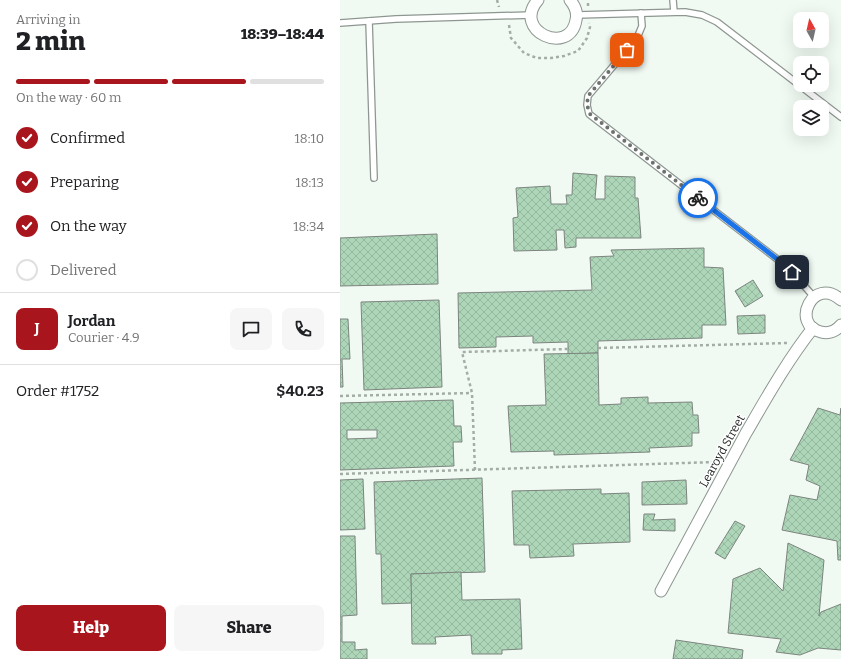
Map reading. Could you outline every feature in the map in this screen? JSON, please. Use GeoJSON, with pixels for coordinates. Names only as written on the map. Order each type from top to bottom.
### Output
{"type":"FeatureCollection","features":[{"type":"Feature","properties":{"kind":"street"},"geometry":{"type":"LineString","coordinates":[[538,0],[531,15],[532,22],[541,34],[554,38],[562,37],[568,34],[576,22],[576,8],[570,0]]}},
{"type":"Feature","properties":{"kind":"street"},"geometry":{"type":"LineString","coordinates":[[839,296],[825,293],[814,297],[810,301],[806,312],[809,323],[813,328],[823,332],[834,331],[841,325]]}},
{"type":"Feature","properties":{"kind":"street","name":"Learoyd Street"},"geometry":{"type":"LineString","coordinates":[[661,591],[704,509],[765,399],[788,360],[813,328]]}},
{"type":"Feature","properties":{"kind":"lane"},"geometry":{"type":"LineString","coordinates":[[673,0],[674,12]]}},
{"type":"Feature","properties":{"kind":"lane"},"geometry":{"type":"LineString","coordinates":[[577,14],[685,12],[702,15],[717,22],[841,117]]}},
{"type":"Feature","properties":{"kind":"lane"},"geometry":{"type":"LineString","coordinates":[[641,13],[642,26],[637,38],[588,96],[587,105],[590,114],[777,259],[814,297]]}},
{"type":"Feature","properties":{"kind":"lane"},"geometry":{"type":"LineString","coordinates":[[340,23],[531,15]]}},
{"type":"Feature","properties":{"kind":"lane"},"geometry":{"type":"LineString","coordinates":[[369,21],[374,178]]}},
{"type":"Feature","properties":{"kind":"path"},"geometry":{"type":"LineString","coordinates":[[598,348],[788,343]]}},
{"type":"Feature","properties":{"kind":"path"},"geometry":{"type":"LineString","coordinates":[[475,470],[472,393],[462,352],[568,349]]}},
{"type":"Feature","properties":{"kind":"path"},"geometry":{"type":"LineString","coordinates":[[340,396],[472,393]]}},
{"type":"Feature","properties":{"kind":"path"},"geometry":{"type":"LineString","coordinates":[[340,474],[723,462]]}},
{"type":"Feature","properties":{"kind":"building"},"geometry":{"type":"Polygon","coordinates":[[[573,173],[597,175],[595,199],[605,199],[605,176],[635,177],[635,198],[638,198],[641,238],[576,238],[576,247],[565,248],[564,230],[556,230],[557,250],[514,251],[513,218],[518,217],[516,188],[550,186],[551,204],[567,204],[566,195],[572,195],[573,173]]]}},
{"type":"Feature","properties":{"kind":"building"},"geometry":{"type":"Polygon","coordinates":[[[437,234],[438,284],[340,286],[340,238],[437,234]]]}},
{"type":"Feature","properties":{"kind":"building"},"geometry":{"type":"Polygon","coordinates":[[[704,248],[704,267],[723,268],[726,325],[702,325],[702,338],[598,341],[598,353],[568,354],[568,342],[533,343],[533,336],[496,337],[496,347],[459,348],[458,293],[592,290],[590,257],[614,256],[611,250],[704,248]]]}},
{"type":"Feature","properties":{"kind":"building"},"geometry":{"type":"Polygon","coordinates":[[[753,280],[763,296],[745,307],[735,291],[753,280]]]}},
{"type":"Feature","properties":{"kind":"building"},"geometry":{"type":"Polygon","coordinates":[[[439,300],[442,387],[364,390],[361,302],[439,300]]]}},
{"type":"Feature","properties":{"kind":"building"},"geometry":{"type":"Polygon","coordinates":[[[765,315],[765,333],[738,334],[737,316],[765,315]]]}},
{"type":"Feature","properties":{"kind":"building"},"geometry":{"type":"Polygon","coordinates":[[[340,319],[348,319],[350,359],[342,359],[343,387],[340,387],[340,319]]]}},
{"type":"Feature","properties":{"kind":"building"},"geometry":{"type":"Polygon","coordinates":[[[598,353],[599,405],[621,404],[621,398],[648,397],[648,403],[692,402],[693,415],[698,415],[699,433],[692,433],[692,446],[649,448],[650,452],[554,455],[554,451],[511,452],[508,406],[546,405],[544,354],[598,353]]]}},
{"type":"Feature","properties":{"kind":"building"},"geometry":{"type":"Polygon","coordinates":[[[453,400],[454,426],[461,426],[462,442],[453,442],[454,466],[340,470],[340,403],[453,400]],[[347,430],[347,439],[377,438],[377,430],[347,430]]]}},
{"type":"Feature","properties":{"kind":"building"},"geometry":{"type":"Polygon","coordinates":[[[818,408],[840,415],[841,408],[841,560],[838,560],[837,541],[782,530],[790,495],[817,500],[820,486],[806,480],[809,465],[790,460],[818,408]]]}},
{"type":"Feature","properties":{"kind":"building"},"geometry":{"type":"Polygon","coordinates":[[[482,478],[485,572],[411,574],[412,603],[382,604],[381,554],[376,554],[374,482],[482,478]]]}},
{"type":"Feature","properties":{"kind":"building"},"geometry":{"type":"Polygon","coordinates":[[[363,479],[365,529],[340,530],[340,480],[363,479]]]}},
{"type":"Feature","properties":{"kind":"building"},"geometry":{"type":"Polygon","coordinates":[[[686,480],[687,504],[642,505],[642,482],[686,480]]]}},
{"type":"Feature","properties":{"kind":"building"},"geometry":{"type":"Polygon","coordinates":[[[601,489],[601,494],[629,493],[630,542],[573,544],[574,556],[530,558],[529,545],[514,545],[512,491],[601,489]]]}},
{"type":"Feature","properties":{"kind":"building"},"geometry":{"type":"Polygon","coordinates":[[[644,514],[655,514],[653,520],[675,519],[675,531],[643,530],[644,514]]]}},
{"type":"Feature","properties":{"kind":"building"},"geometry":{"type":"Polygon","coordinates":[[[735,521],[745,526],[725,559],[715,553],[735,521]]]}},
{"type":"Feature","properties":{"kind":"building"},"geometry":{"type":"Polygon","coordinates":[[[340,536],[355,536],[357,615],[342,616],[342,642],[355,642],[355,650],[367,649],[367,659],[340,659],[340,536]]]}},
{"type":"Feature","properties":{"kind":"building"},"geometry":{"type":"Polygon","coordinates":[[[788,543],[824,560],[819,616],[821,612],[841,604],[841,650],[818,648],[800,655],[776,652],[781,639],[728,633],[733,579],[760,568],[783,591],[788,543]]]}},
{"type":"Feature","properties":{"kind":"building"},"geometry":{"type":"Polygon","coordinates":[[[461,572],[462,600],[520,599],[522,649],[502,650],[502,654],[472,654],[471,635],[435,637],[436,644],[412,644],[411,574],[461,572]]]}},
{"type":"Feature","properties":{"kind":"building"},"geometry":{"type":"Polygon","coordinates":[[[676,640],[743,650],[742,659],[673,659],[676,640]]]}},
{"type":"Feature","properties":{"kind":"way so far"},"geometry":{"type":"LineString","coordinates":[[627,50],[588,96],[587,105],[590,114],[698,198]]}},
{"type":"Feature","properties":{"kind":"route"},"geometry":{"type":"LineString","coordinates":[[698,198],[792,272]]}}]}
